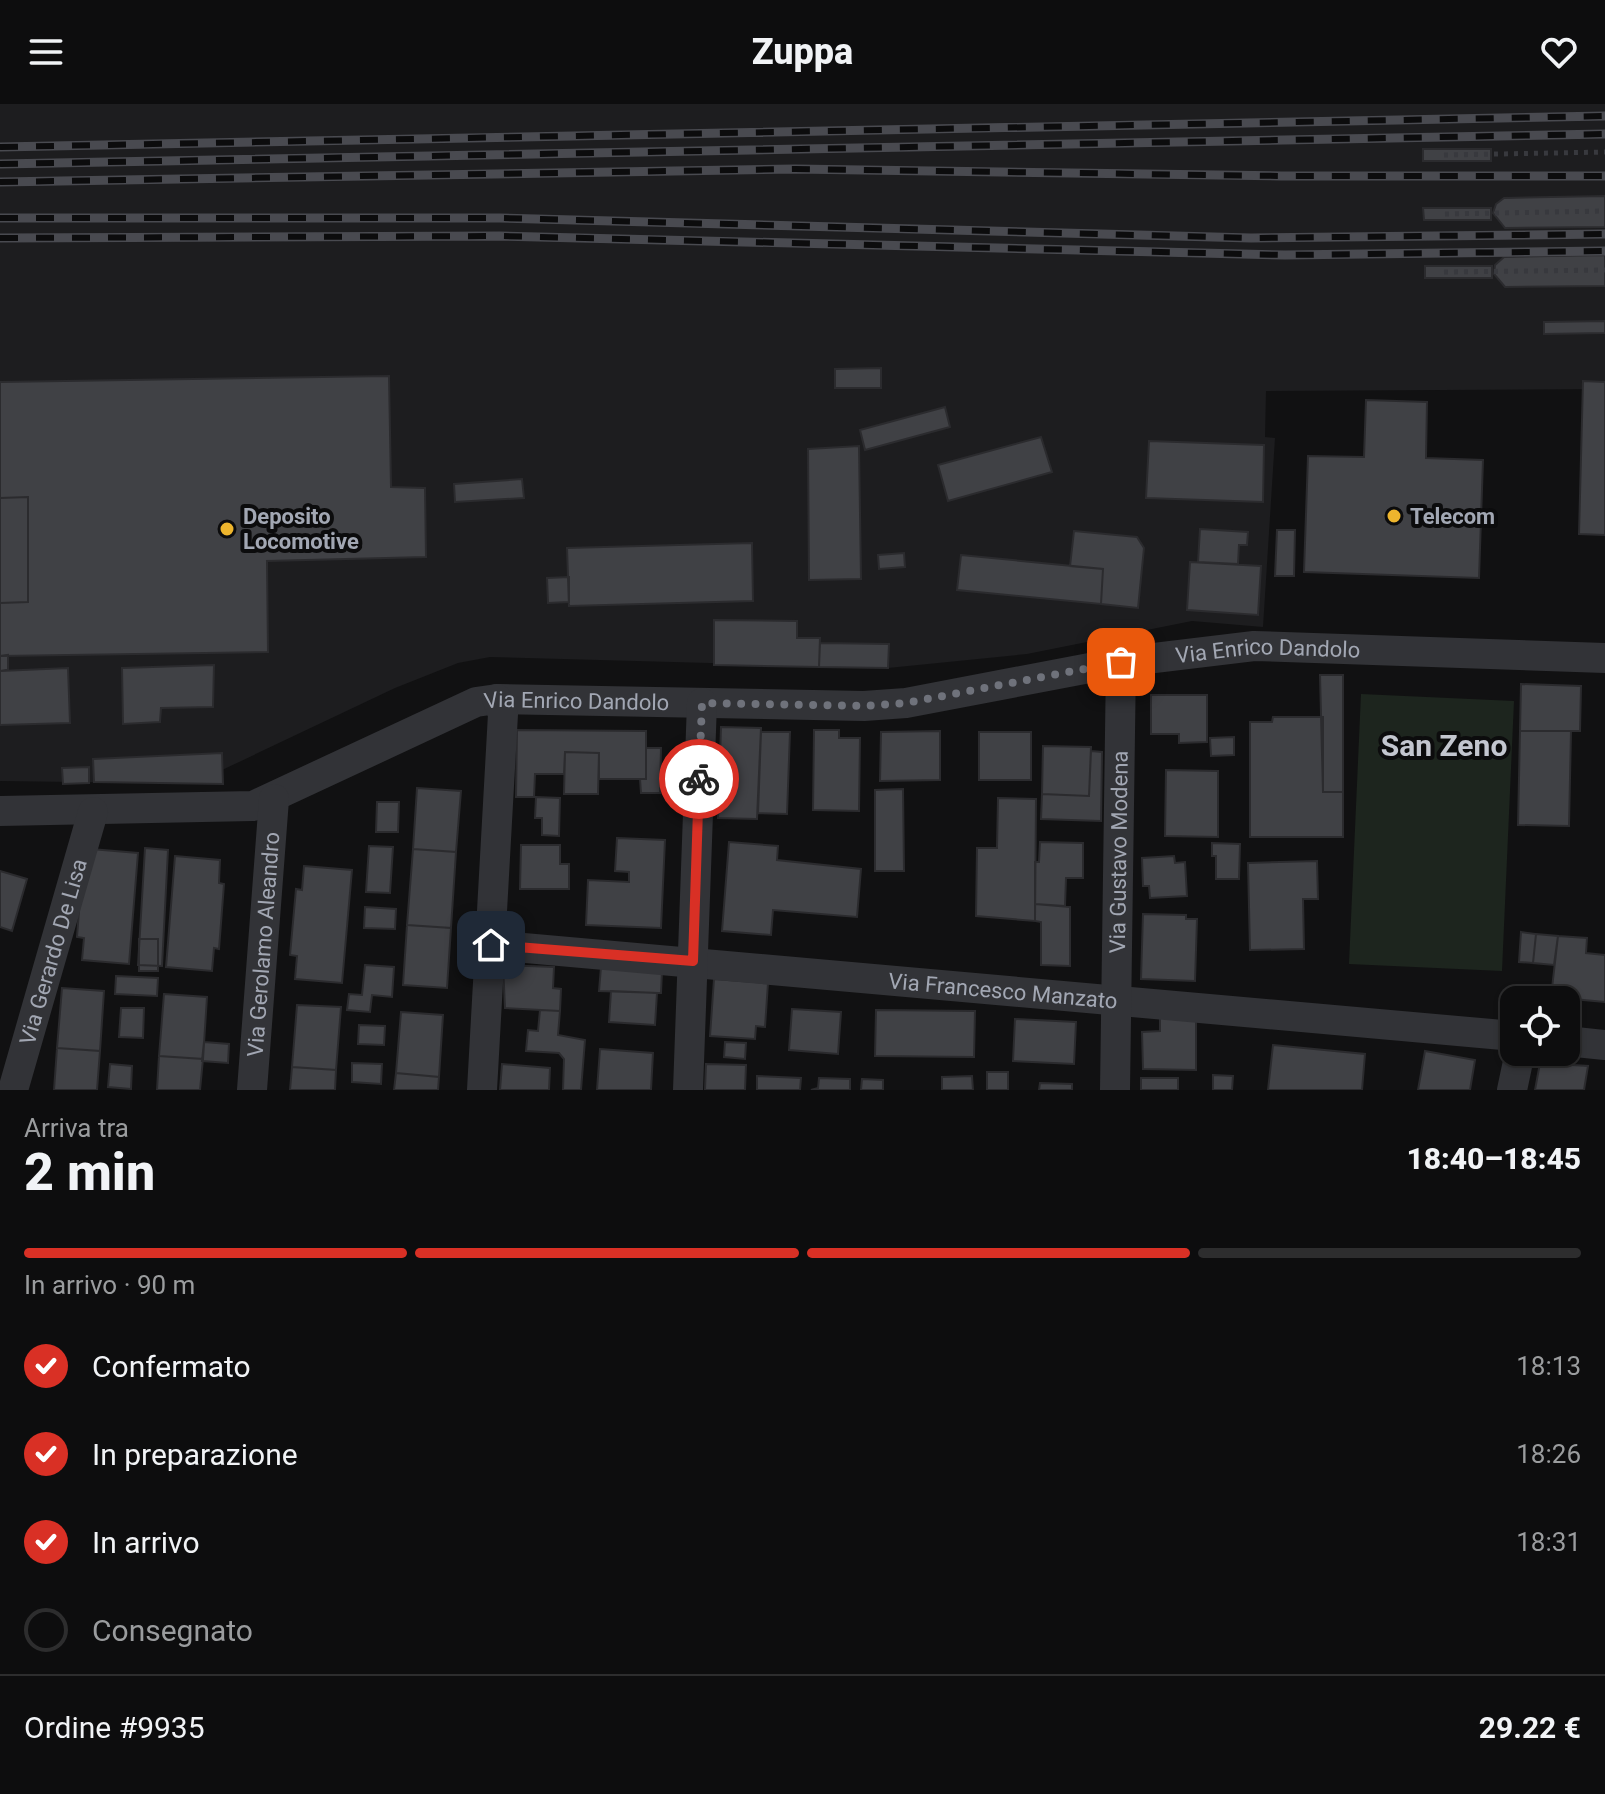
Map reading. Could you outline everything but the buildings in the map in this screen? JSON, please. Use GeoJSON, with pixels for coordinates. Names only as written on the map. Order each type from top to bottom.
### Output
{"type":"FeatureCollection","features":[{"type":"Feature","properties":{"kind":"street","name":"Via Enrico Dandolo"},"geometry":{"type":"LineString","coordinates":[[0,811],[239,809],[274,799],[476,702],[497,699],[864,706],[906,703],[1121,662],[1254,646],[1605,658]]}},
{"type":"Feature","properties":{"kind":"street","name":"Via Gustavo Modena"},"geometry":{"type":"LineString","coordinates":[[1115,1090],[1121,662]]}},
{"type":"Feature","properties":{"kind":"street"},"geometry":{"type":"LineString","coordinates":[[482,1090],[503,714],[497,699]]}},
{"type":"Feature","properties":{"kind":"street"},"geometry":{"type":"LineString","coordinates":[[688,1090],[702,703]]}},
{"type":"Feature","properties":{"kind":"street","name":"Via Gerolamo Aleandro"},"geometry":{"type":"LineString","coordinates":[[252,1090],[274,799]]}},
{"type":"Feature","properties":{"kind":"street","name":"Via Gerardo De Lisa"},"geometry":{"type":"LineString","coordinates":[[13,1090],[93,812]]}},
{"type":"Feature","properties":{"kind":"street","name":"Via Francesco Manzato"},"geometry":{"type":"LineString","coordinates":[[491,945],[1116,998],[1500,1035]]}},
{"type":"Feature","properties":{"kind":"street"},"geometry":{"type":"LineString","coordinates":[[1580,1042],[1605,1045]]}},
{"type":"Feature","properties":{"kind":"street"},"geometry":{"type":"LineString","coordinates":[[1512,1090],[1517,1066]]}},
{"type":"Feature","properties":{"kind":"path"},"geometry":{"type":"LineString","coordinates":[[1444,155],[1605,152]]}},
{"type":"Feature","properties":{"kind":"path"},"geometry":{"type":"LineString","coordinates":[[1445,214],[1605,211]]}},
{"type":"Feature","properties":{"kind":"path"},"geometry":{"type":"LineString","coordinates":[[1444,272],[1605,270]]}},
{"type":"Feature","properties":{"kind":"shaded area"},"geometry":{"type":"Polygon","coordinates":[[[0,104],[1605,104],[1605,389],[1266,391],[1265,437],[1275,438],[1263,627],[1192,621],[1027,654],[888,668],[490,657],[458,663],[395,688],[220,771],[223,784],[0,781],[0,104]]]}},
{"type":"Feature","properties":{"kind":"shaded area"},"geometry":{"type":"Polygon","coordinates":[[[1361,694],[1514,701],[1502,971],[1349,964],[1361,694]]]}},
{"type":"Feature","properties":{"kind":"railway"},"geometry":{"type":"LineString","coordinates":[[0,147],[1605,116]]}},
{"type":"Feature","properties":{"kind":"railway"},"geometry":{"type":"LineString","coordinates":[[0,164],[1605,134]]}},
{"type":"Feature","properties":{"kind":"railway"},"geometry":{"type":"LineString","coordinates":[[0,182],[795,169],[1281,176],[1605,176]]}},
{"type":"Feature","properties":{"kind":"railway"},"geometry":{"type":"LineString","coordinates":[[0,218],[500,218],[1251,238],[1605,234]]}},
{"type":"Feature","properties":{"kind":"railway"},"geometry":{"type":"LineString","coordinates":[[0,238],[500,236],[1285,255],[1605,251]]}},
{"type":"Feature","properties":{"kind":"way so far"},"geometry":{"type":"LineString","coordinates":[[699,779],[702,703],[864,706],[906,703],[1121,662]]}},
{"type":"Feature","properties":{"kind":"place","name":"Telecom"},"geometry":{"type":"Point","coordinates":[1394,516]}},
{"type":"Feature","properties":{"kind":"place","name":"Deposito Locomotive"},"geometry":{"type":"Point","coordinates":[227,529]}},
{"type":"Feature","properties":{"kind":"district","name":"San Zeno"},"geometry":{"type":"Point","coordinates":[1444,746]}},
{"type":"Feature","properties":{"kind":"route"},"geometry":{"type":"LineString","coordinates":[[491,945],[693,961],[699,779]]}}]}
